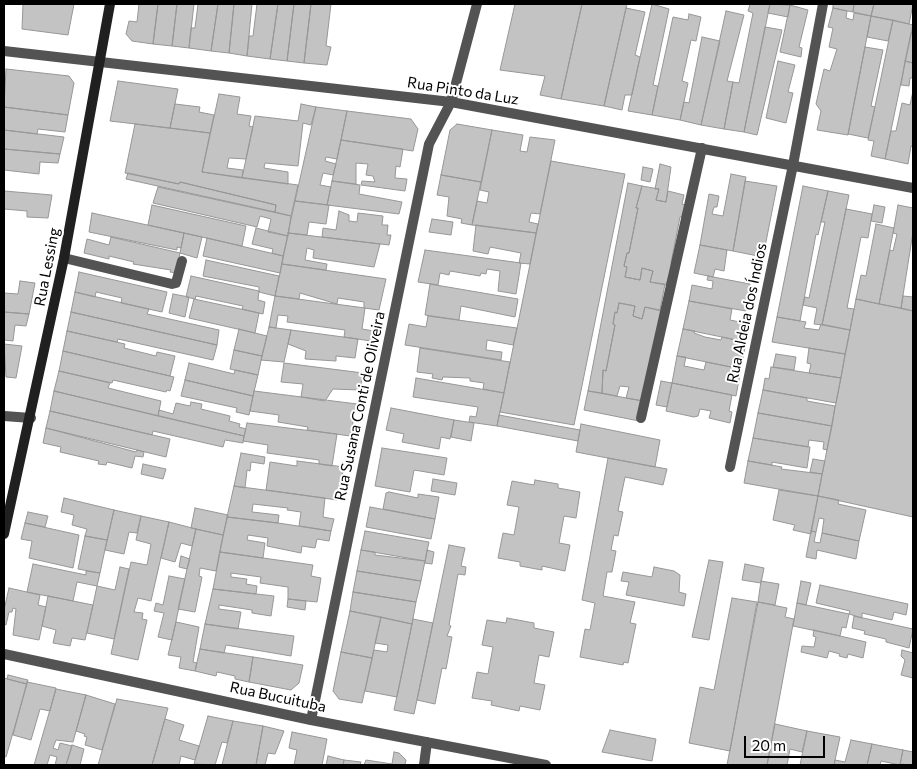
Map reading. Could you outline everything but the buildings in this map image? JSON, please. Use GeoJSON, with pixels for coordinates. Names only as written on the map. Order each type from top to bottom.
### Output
{"type":"FeatureCollection","features":[{"type":"Feature","properties":{"kind":"street","name":"Rua Lessing"},"geometry":{"type":"LineString","coordinates":[[4,534],[31,418],[64,258],[110,4]]}},
{"type":"Feature","properties":{"kind":"street","name":"Rua Susana Conti de Oliveira"},"geometry":{"type":"LineString","coordinates":[[311,720],[429,144],[450,102],[477,4]]}},
{"type":"Feature","properties":{"kind":"street","name":"Rua Aldeia dos Índios"},"geometry":{"type":"LineString","coordinates":[[730,467],[793,165],[823,4]]}},
{"type":"Feature","properties":{"kind":"street","name":"Rua Pinto da Luz"},"geometry":{"type":"LineString","coordinates":[[4,51],[450,102],[913,188]]}},
{"type":"Feature","properties":{"kind":"street"},"geometry":{"type":"LineString","coordinates":[[641,418],[702,148]]}},
{"type":"Feature","properties":{"kind":"street"},"geometry":{"type":"LineString","coordinates":[[64,258],[172,284],[176,283],[182,261]]}},
{"type":"Feature","properties":{"kind":"street"},"geometry":{"type":"LineString","coordinates":[[4,416],[31,418]]}},
{"type":"Feature","properties":{"kind":"street","name":"Rua Bucuituba"},"geometry":{"type":"LineString","coordinates":[[4,654],[311,720],[546,765]]}},
{"type":"Feature","properties":{"kind":"street"},"geometry":{"type":"LineString","coordinates":[[424,765],[427,742]]}}]}
